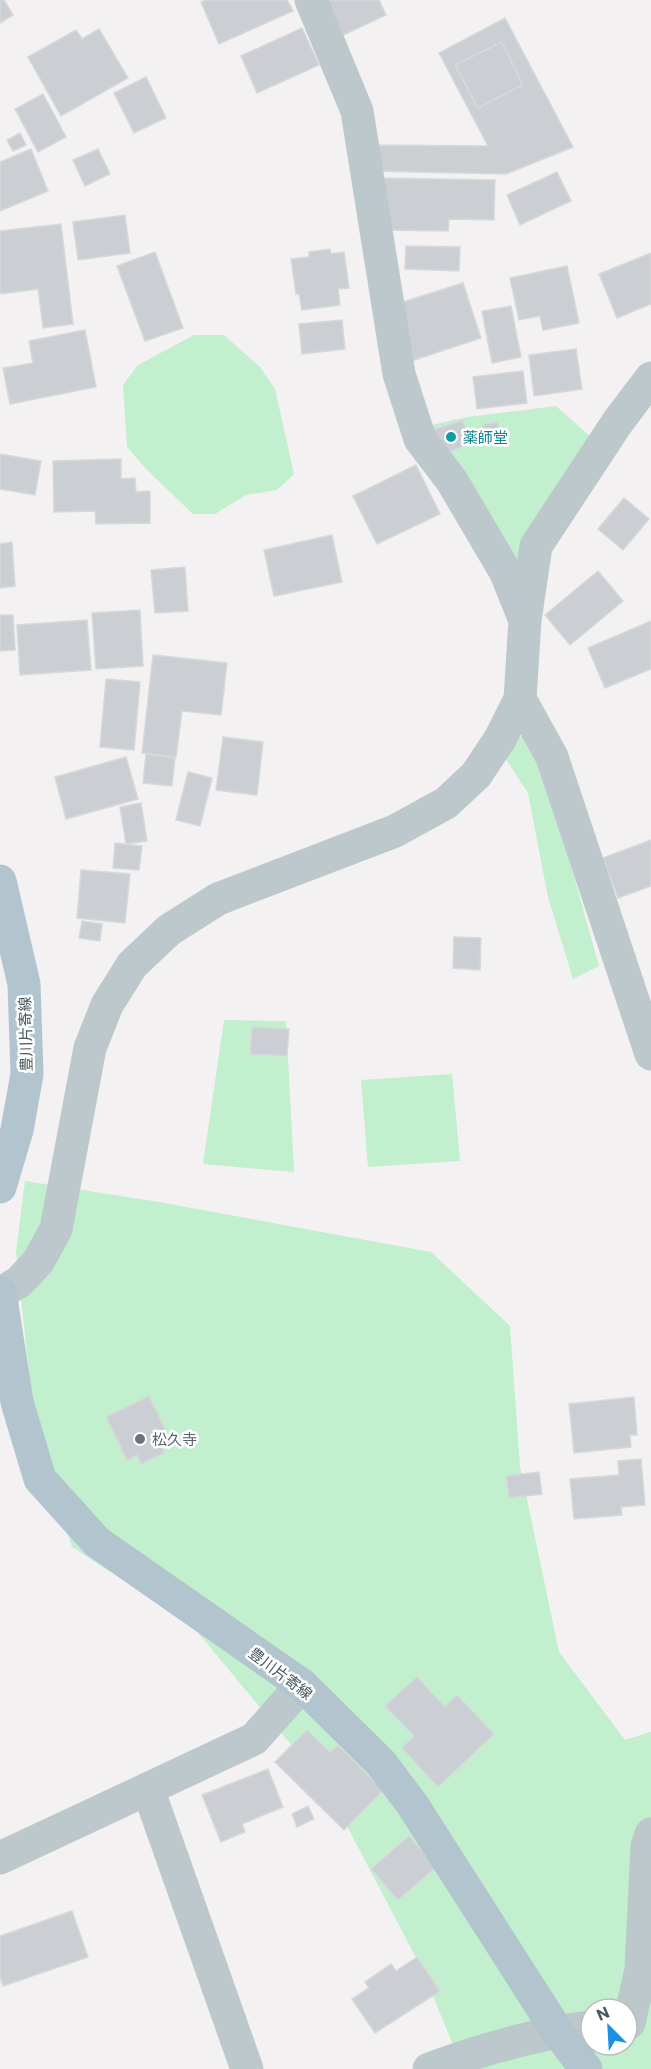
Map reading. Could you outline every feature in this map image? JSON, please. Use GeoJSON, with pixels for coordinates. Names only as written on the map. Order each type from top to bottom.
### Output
{"type":"FeatureCollection","features":[{"type":"Feature","properties":{"kind":"main road","name":"豊川片寄線"},"geometry":{"type":"LineString","coordinates":[[0,881],[24,984],[27,1074],[17,1130],[0,1187]]}},
{"type":"Feature","properties":{"kind":"main road","name":"豊川片寄線"},"geometry":{"type":"LineString","coordinates":[[0,1292],[17,1402],[40,1479],[97,1542],[302,1685],[381,1763],[412,1804],[557,2031],[585,2069]]}},
{"type":"Feature","properties":{"kind":"street"},"geometry":{"type":"LineString","coordinates":[[311,0],[357,111],[399,374],[420,440],[452,481],[506,573],[525,620]]}},
{"type":"Feature","properties":{"kind":"street"},"geometry":{"type":"LineString","coordinates":[[0,1292],[19,1282],[38,1262],[56,1229],[90,1048],[107,1005],[132,965],[169,930],[218,899],[395,831],[446,803],[476,775],[500,739],[520,699],[525,620],[536,546],[617,423],[651,378]]}},
{"type":"Feature","properties":{"kind":"street"},"geometry":{"type":"LineString","coordinates":[[520,699],[552,757],[651,1054]]}},
{"type":"Feature","properties":{"kind":"street"},"geometry":{"type":"LineString","coordinates":[[0,1858],[254,1739],[302,1685]]}},
{"type":"Feature","properties":{"kind":"street"},"geometry":{"type":"LineString","coordinates":[[148,1788],[247,2069]]}},
{"type":"Feature","properties":{"kind":"street"},"geometry":{"type":"LineString","coordinates":[[635,1997],[641,1969],[647,1846],[651,1834]]}},
{"type":"Feature","properties":{"kind":"street"},"geometry":{"type":"LineString","coordinates":[[429,2069],[461,2057],[557,2031],[579,2028]]}},
{"type":"Feature","properties":{"kind":"green space"},"geometry":{"type":"Polygon","coordinates":[[[194,335],[224,335],[260,367],[275,389],[294,474],[277,490],[246,495],[215,514],[193,514],[147,470],[127,447],[123,385],[138,365],[194,335]]]}},
{"type":"Feature","properties":{"kind":"green space"},"geometry":{"type":"Polygon","coordinates":[[[556,406],[593,439],[522,567],[422,427],[467,417],[556,406]]]}},
{"type":"Feature","properties":{"kind":"green space"},"geometry":{"type":"Polygon","coordinates":[[[527,735],[542,762],[599,966],[573,979],[548,897],[528,793],[504,756],[514,738],[527,735]]]}},
{"type":"Feature","properties":{"kind":"green space"},"geometry":{"type":"Polygon","coordinates":[[[224,1020],[286,1021],[294,1172],[203,1164],[224,1020]]]}},
{"type":"Feature","properties":{"kind":"green space"},"geometry":{"type":"Polygon","coordinates":[[[452,1074],[460,1161],[368,1167],[361,1080],[452,1074]]]}},
{"type":"Feature","properties":{"kind":"green space"},"geometry":{"type":"Polygon","coordinates":[[[25,1181],[159,1202],[431,1252],[510,1326],[520,1466],[559,1652],[625,1740],[651,1732],[651,2069],[463,2069],[422,1969],[327,1788],[190,1623],[72,1547],[36,1437],[16,1252],[25,1181]]]}},
{"type":"Feature","properties":{"kind":"building"},"geometry":{"type":"Polygon","coordinates":[[[0,0],[4,0],[13,15],[0,23],[0,0]]]}},
{"type":"Feature","properties":{"kind":"building"},"geometry":{"type":"Polygon","coordinates":[[[206,0],[287,0],[293,11],[219,44],[201,2],[206,0]]]}},
{"type":"Feature","properties":{"kind":"building"},"geometry":{"type":"Polygon","coordinates":[[[322,0],[379,0],[386,15],[339,37],[322,0]]]}},
{"type":"Feature","properties":{"kind":"building"},"geometry":{"type":"Polygon","coordinates":[[[505,18],[573,147],[506,174],[372,171],[369,145],[488,146],[439,53],[505,18]]]}},
{"type":"Feature","properties":{"kind":"building"},"geometry":{"type":"Polygon","coordinates":[[[302,28],[319,65],[257,93],[241,56],[302,28]]]}},
{"type":"Feature","properties":{"kind":"building"},"geometry":{"type":"Polygon","coordinates":[[[99,29],[128,78],[61,116],[28,57],[76,30],[82,39],[99,29]]]}},
{"type":"Feature","properties":{"kind":"building"},"geometry":{"type":"Polygon","coordinates":[[[502,42],[523,85],[478,108],[455,65],[502,42]]]}},
{"type":"Feature","properties":{"kind":"building"},"geometry":{"type":"Polygon","coordinates":[[[146,77],[166,118],[134,133],[114,93],[146,77]]]}},
{"type":"Feature","properties":{"kind":"building"},"geometry":{"type":"Polygon","coordinates":[[[43,94],[66,137],[38,152],[15,109],[43,94]]]}},
{"type":"Feature","properties":{"kind":"building"},"geometry":{"type":"Polygon","coordinates":[[[20,133],[26,145],[13,151],[7,140],[20,133]]]}},
{"type":"Feature","properties":{"kind":"building"},"geometry":{"type":"Polygon","coordinates":[[[31,149],[48,191],[0,211],[0,162],[31,149]]]}},
{"type":"Feature","properties":{"kind":"building"},"geometry":{"type":"Polygon","coordinates":[[[98,149],[110,174],[85,186],[73,160],[98,149]]]}},
{"type":"Feature","properties":{"kind":"building"},"geometry":{"type":"Polygon","coordinates":[[[557,172],[571,201],[520,225],[507,195],[557,172]]]}},
{"type":"Feature","properties":{"kind":"building"},"geometry":{"type":"Polygon","coordinates":[[[381,178],[495,180],[494,220],[449,219],[448,231],[381,230],[381,178]]]}},
{"type":"Feature","properties":{"kind":"building"},"geometry":{"type":"Polygon","coordinates":[[[125,215],[130,253],[78,260],[73,222],[125,215]]]}},
{"type":"Feature","properties":{"kind":"building"},"geometry":{"type":"Polygon","coordinates":[[[61,224],[73,324],[43,328],[38,289],[0,294],[0,231],[61,224]]]}},
{"type":"Feature","properties":{"kind":"building"},"geometry":{"type":"Polygon","coordinates":[[[406,246],[460,247],[459,271],[405,269],[406,246]]]}},
{"type":"Feature","properties":{"kind":"building"},"geometry":{"type":"Polygon","coordinates":[[[330,249],[331,254],[344,252],[349,288],[338,289],[340,305],[302,310],[299,294],[296,294],[291,259],[309,257],[309,252],[330,249]]]}},
{"type":"Feature","properties":{"kind":"building"},"geometry":{"type":"Polygon","coordinates":[[[155,252],[183,328],[145,341],[117,266],[155,252]]]}},
{"type":"Feature","properties":{"kind":"building"},"geometry":{"type":"Polygon","coordinates":[[[651,253],[651,304],[617,318],[599,274],[651,253]]]}},
{"type":"Feature","properties":{"kind":"building"},"geometry":{"type":"Polygon","coordinates":[[[567,266],[579,323],[543,330],[540,316],[519,320],[510,278],[567,266]]]}},
{"type":"Feature","properties":{"kind":"building"},"geometry":{"type":"Polygon","coordinates":[[[463,283],[481,338],[408,362],[390,306],[463,283]]]}},
{"type":"Feature","properties":{"kind":"building"},"geometry":{"type":"Polygon","coordinates":[[[511,306],[521,357],[492,363],[482,311],[511,306]]]}},
{"type":"Feature","properties":{"kind":"building"},"geometry":{"type":"Polygon","coordinates":[[[342,320],[345,349],[302,354],[299,324],[342,320]]]}},
{"type":"Feature","properties":{"kind":"building"},"geometry":{"type":"Polygon","coordinates":[[[85,330],[96,387],[10,404],[3,368],[33,363],[29,341],[85,330]]]}},
{"type":"Feature","properties":{"kind":"building"},"geometry":{"type":"Polygon","coordinates":[[[576,349],[582,389],[534,396],[529,355],[576,349]]]}},
{"type":"Feature","properties":{"kind":"building"},"geometry":{"type":"Polygon","coordinates":[[[523,371],[527,403],[477,409],[473,377],[523,371]]]}},
{"type":"Feature","properties":{"kind":"building","name":"薬師堂"},"geometry":{"type":"Polygon","coordinates":[[[463,420],[470,444],[440,455],[432,430],[463,420]]]}},
{"type":"Feature","properties":{"kind":"building"},"geometry":{"type":"Polygon","coordinates":[[[498,422],[500,440],[485,442],[483,424],[498,422]]]}},
{"type":"Feature","properties":{"kind":"building"},"geometry":{"type":"Polygon","coordinates":[[[0,454],[41,461],[35,495],[0,489],[0,454]]]}},
{"type":"Feature","properties":{"kind":"building"},"geometry":{"type":"Polygon","coordinates":[[[121,459],[121,479],[135,478],[136,492],[150,491],[150,523],[96,524],[95,511],[54,512],[53,461],[121,459]]]}},
{"type":"Feature","properties":{"kind":"building"},"geometry":{"type":"Polygon","coordinates":[[[416,465],[440,514],[377,544],[353,496],[416,465]]]}},
{"type":"Feature","properties":{"kind":"building"},"geometry":{"type":"Polygon","coordinates":[[[624,498],[649,519],[623,550],[598,529],[624,498]]]}},
{"type":"Feature","properties":{"kind":"building"},"geometry":{"type":"Polygon","coordinates":[[[332,535],[342,582],[274,596],[264,550],[332,535]]]}},
{"type":"Feature","properties":{"kind":"building"},"geometry":{"type":"Polygon","coordinates":[[[12,542],[15,586],[0,588],[0,544],[12,542]]]}},
{"type":"Feature","properties":{"kind":"building"},"geometry":{"type":"Polygon","coordinates":[[[185,567],[188,611],[155,613],[151,570],[185,567]]]}},
{"type":"Feature","properties":{"kind":"building"},"geometry":{"type":"Polygon","coordinates":[[[598,571],[623,601],[570,645],[545,615],[598,571]]]}},
{"type":"Feature","properties":{"kind":"building"},"geometry":{"type":"Polygon","coordinates":[[[140,610],[143,666],[96,669],[92,613],[140,610]]]}},
{"type":"Feature","properties":{"kind":"building"},"geometry":{"type":"Polygon","coordinates":[[[0,615],[13,615],[15,650],[0,651],[0,615]]]}},
{"type":"Feature","properties":{"kind":"building"},"geometry":{"type":"Polygon","coordinates":[[[87,620],[91,670],[20,675],[17,625],[87,620]]]}},
{"type":"Feature","properties":{"kind":"building"},"geometry":{"type":"Polygon","coordinates":[[[651,621],[651,669],[605,688],[588,648],[651,621]]]}},
{"type":"Feature","properties":{"kind":"building"},"geometry":{"type":"Polygon","coordinates":[[[153,655],[227,663],[221,715],[182,711],[176,757],[142,753],[153,655]]]}},
{"type":"Feature","properties":{"kind":"building"},"geometry":{"type":"Polygon","coordinates":[[[106,679],[140,682],[134,750],[100,747],[106,679]]]}},
{"type":"Feature","properties":{"kind":"building"},"geometry":{"type":"Polygon","coordinates":[[[223,737],[263,742],[257,795],[216,790],[223,737]]]}},
{"type":"Feature","properties":{"kind":"building"},"geometry":{"type":"Polygon","coordinates":[[[146,754],[175,758],[172,786],[143,783],[146,754]]]}},
{"type":"Feature","properties":{"kind":"building"},"geometry":{"type":"Polygon","coordinates":[[[126,757],[138,799],[66,819],[55,777],[126,757]]]}},
{"type":"Feature","properties":{"kind":"building"},"geometry":{"type":"Polygon","coordinates":[[[188,772],[212,778],[200,826],[176,820],[188,772]]]}},
{"type":"Feature","properties":{"kind":"building"},"geometry":{"type":"Polygon","coordinates":[[[141,803],[147,841],[126,844],[120,807],[141,803]]]}},
{"type":"Feature","properties":{"kind":"building"},"geometry":{"type":"Polygon","coordinates":[[[651,840],[651,886],[618,898],[603,858],[651,840]]]}},
{"type":"Feature","properties":{"kind":"building"},"geometry":{"type":"Polygon","coordinates":[[[115,843],[142,846],[139,870],[113,868],[115,843]]]}},
{"type":"Feature","properties":{"kind":"building"},"geometry":{"type":"Polygon","coordinates":[[[81,870],[130,874],[125,923],[77,918],[81,870]]]}},
{"type":"Feature","properties":{"kind":"building"},"geometry":{"type":"Polygon","coordinates":[[[82,921],[102,924],[100,941],[79,938],[82,921]]]}},
{"type":"Feature","properties":{"kind":"building"},"geometry":{"type":"Polygon","coordinates":[[[454,937],[481,938],[480,970],[453,968],[454,937]]]}},
{"type":"Feature","properties":{"kind":"building"},"geometry":{"type":"Polygon","coordinates":[[[252,1027],[289,1029],[287,1056],[250,1054],[252,1027]]]}},
{"type":"Feature","properties":{"kind":"building"},"geometry":{"type":"Polygon","coordinates":[[[149,1396],[170,1439],[160,1444],[164,1453],[141,1464],[137,1455],[127,1460],[106,1417],[149,1396]]]}},
{"type":"Feature","properties":{"kind":"building"},"geometry":{"type":"Polygon","coordinates":[[[634,1397],[637,1435],[630,1435],[631,1447],[574,1453],[569,1404],[634,1397]]]}},
{"type":"Feature","properties":{"kind":"building"},"geometry":{"type":"Polygon","coordinates":[[[641,1459],[645,1505],[621,1507],[622,1515],[574,1519],[570,1479],[619,1475],[618,1461],[641,1459]]]}},
{"type":"Feature","properties":{"kind":"building"},"geometry":{"type":"Polygon","coordinates":[[[539,1472],[542,1494],[509,1498],[506,1476],[539,1472]]]}},
{"type":"Feature","properties":{"kind":"building"},"geometry":{"type":"Polygon","coordinates":[[[417,1677],[445,1707],[457,1695],[494,1734],[438,1787],[402,1748],[414,1736],[385,1706],[417,1677]]]}},
{"type":"Feature","properties":{"kind":"building"},"geometry":{"type":"Polygon","coordinates":[[[307,1730],[330,1752],[338,1745],[383,1790],[344,1830],[275,1762],[307,1730]]]}},
{"type":"Feature","properties":{"kind":"building"},"geometry":{"type":"Polygon","coordinates":[[[268,1769],[283,1807],[242,1824],[245,1832],[221,1842],[202,1795],[268,1769]]]}},
{"type":"Feature","properties":{"kind":"building"},"geometry":{"type":"Polygon","coordinates":[[[308,1806],[314,1819],[297,1827],[292,1814],[308,1806]]]}},
{"type":"Feature","properties":{"kind":"building"},"geometry":{"type":"Polygon","coordinates":[[[409,1836],[436,1867],[398,1900],[371,1869],[409,1836]]]}},
{"type":"Feature","properties":{"kind":"building"},"geometry":{"type":"Polygon","coordinates":[[[72,1911],[88,1957],[3,1986],[0,1977],[0,1936],[72,1911]]]}},
{"type":"Feature","properties":{"kind":"building"},"geometry":{"type":"Polygon","coordinates":[[[417,1957],[440,1991],[375,2033],[352,1999],[369,1988],[365,1982],[391,1964],[396,1971],[417,1957]]]}},
{"type":"Feature","properties":{"kind":"place","name":"薬師堂"},"geometry":{"type":"Point","coordinates":[451,437]}},
{"type":"Feature","properties":{"kind":"place","name":"松久寺"},"geometry":{"type":"Point","coordinates":[140,1439]}}]}
